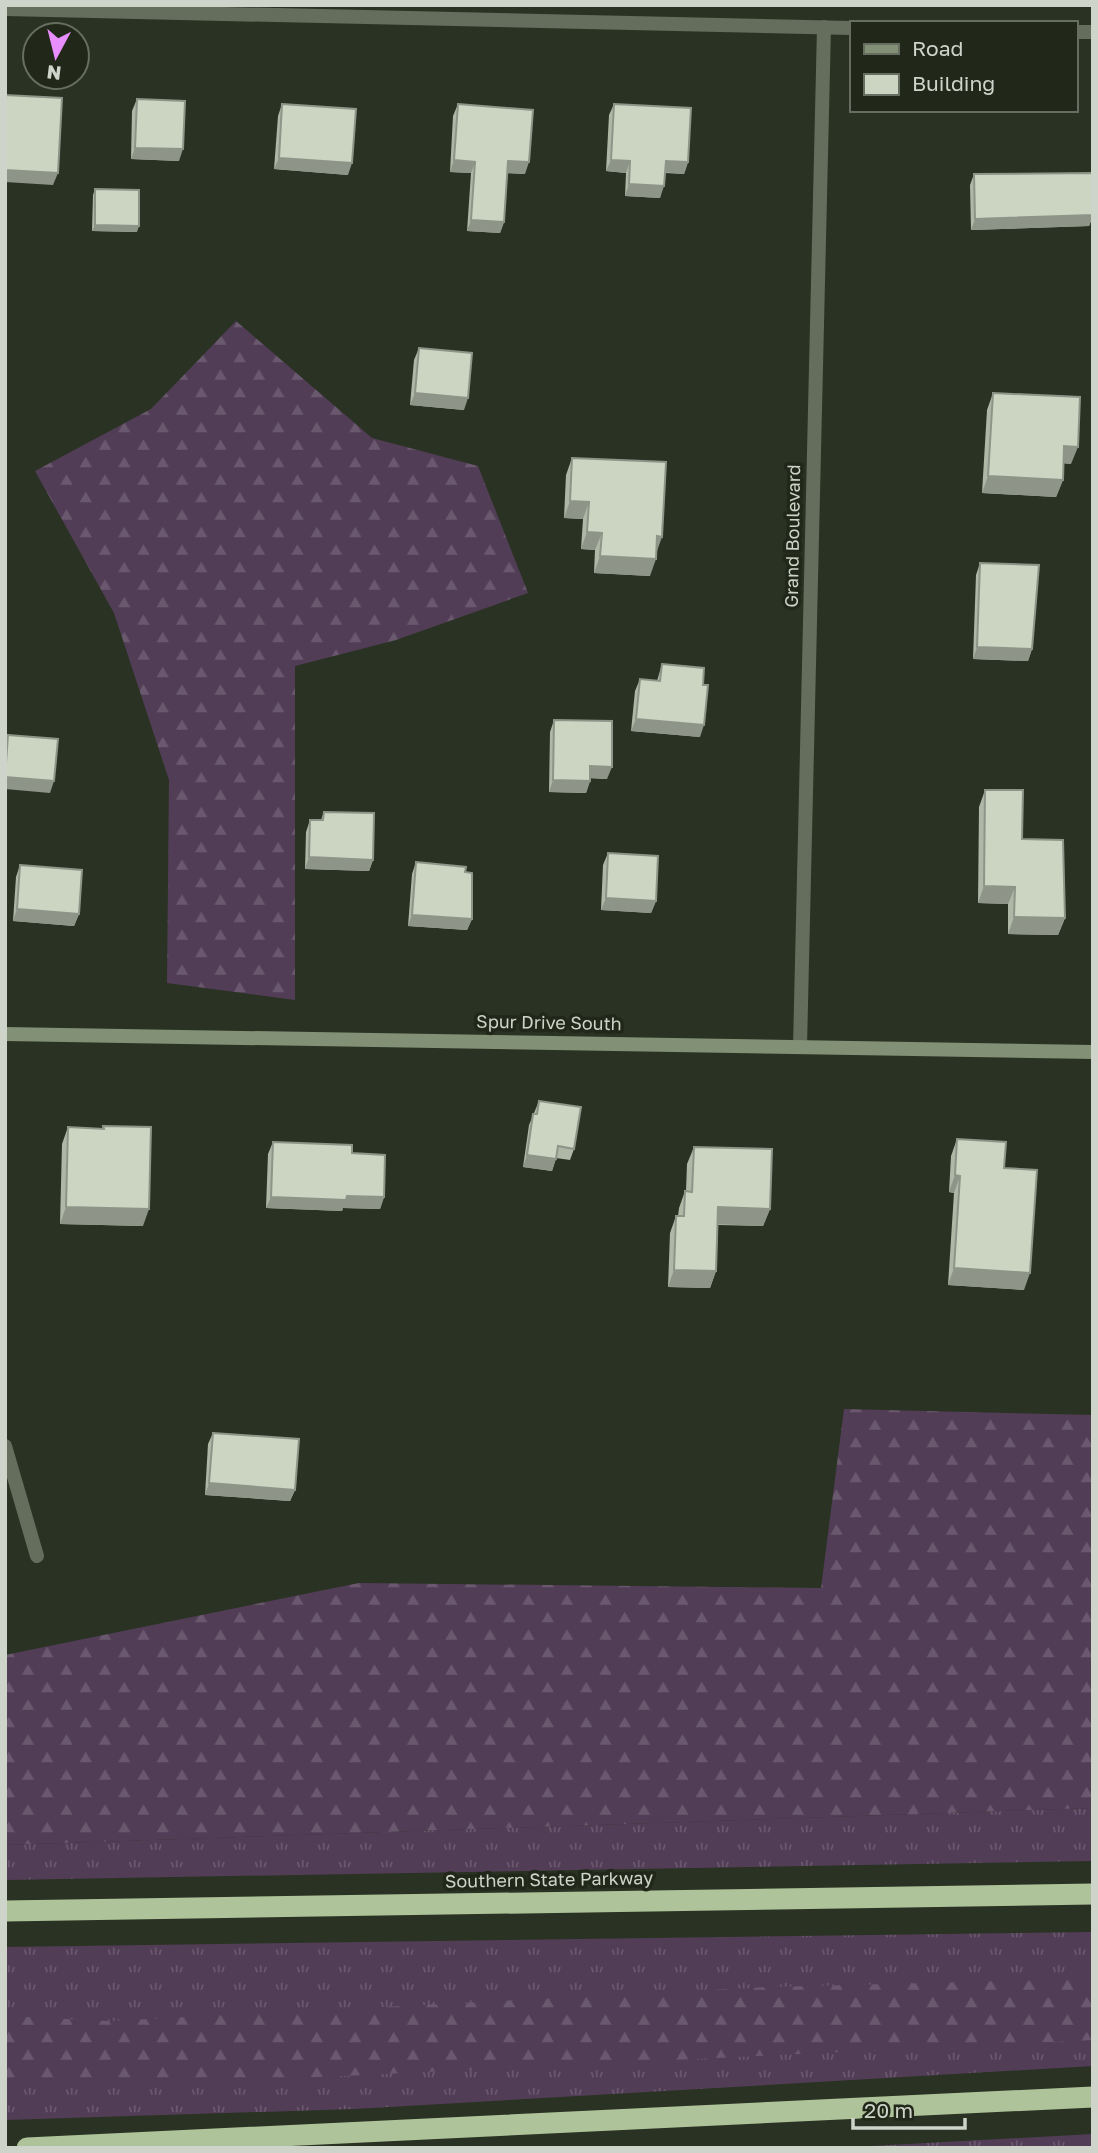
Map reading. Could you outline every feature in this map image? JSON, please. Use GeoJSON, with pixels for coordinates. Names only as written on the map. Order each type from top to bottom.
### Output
{"type":"FeatureCollection","features":[{"type":"Feature","properties":{"kind":"highway","name":"Southern State Parkway"},"geometry":{"type":"LineString","coordinates":[[5,1911],[1093,1895]]}},
{"type":"Feature","properties":{"kind":"highway"},"geometry":{"type":"LineString","coordinates":[[27,2148],[1093,2097]]}},
{"type":"Feature","properties":{"kind":"street"},"geometry":{"type":"LineString","coordinates":[[5,9],[850,27]]}},
{"type":"Feature","properties":{"kind":"street","name":"Grand Boulevard"},"geometry":{"type":"LineString","coordinates":[[800,1046],[824,27]]}},
{"type":"Feature","properties":{"kind":"street","name":"Spur Drive South"},"geometry":{"type":"LineString","coordinates":[[5,1034],[1093,1052]]}},
{"type":"Feature","properties":{"kind":"street"},"geometry":{"type":"LineString","coordinates":[[5,1446],[37,1556]]}},
{"type":"Feature","properties":{"kind":"green space"},"geometry":{"type":"Polygon","coordinates":[[[236,321],[372,438],[478,466],[528,593],[396,640],[295,666],[295,1000],[167,983],[169,780],[114,613],[35,471],[151,409],[236,321]]]}},
{"type":"Feature","properties":{"kind":"green space"},"geometry":{"type":"Polygon","coordinates":[[[844,1409],[1093,1415],[1093,1808],[5,1845],[5,1655],[359,1583],[821,1588],[844,1409]]]}},
{"type":"Feature","properties":{"kind":"green space"},"geometry":{"type":"Polygon","coordinates":[[[1093,1808],[1093,1861],[5,1880],[5,1845],[1093,1808]]]}},
{"type":"Feature","properties":{"kind":"green space"},"geometry":{"type":"Polygon","coordinates":[[[1093,1932],[1093,2066],[354,2109],[5,2120],[5,1947],[1093,1932]]]}},
{"type":"Feature","properties":{"kind":"green space"},"geometry":{"type":"Polygon","coordinates":[[[1093,1979],[1093,2040],[217,2082],[5,2080],[5,2016],[108,2021],[771,1987],[1093,1979]]]}},
{"type":"Feature","properties":{"kind":"green space"},"geometry":{"type":"Polygon","coordinates":[[[1093,2134],[1093,2148],[834,2148],[1093,2134]]]}},
{"type":"Feature","properties":{"kind":"building"},"geometry":{"type":"Polygon","coordinates":[[[5,95],[62,98],[58,173],[5,170],[5,95]]]}},
{"type":"Feature","properties":{"kind":"building"},"geometry":{"type":"Polygon","coordinates":[[[137,99],[185,101],[183,149],[135,148],[137,99]]]}},
{"type":"Feature","properties":{"kind":"building"},"geometry":{"type":"Polygon","coordinates":[[[282,104],[356,109],[352,163],[279,158],[282,104]]]}},
{"type":"Feature","properties":{"kind":"building"},"geometry":{"type":"Polygon","coordinates":[[[458,104],[533,110],[529,162],[508,161],[504,222],[471,220],[475,162],[454,160],[458,104]]]}},
{"type":"Feature","properties":{"kind":"building"},"geometry":{"type":"Polygon","coordinates":[[[614,104],[691,108],[688,162],[666,161],[664,186],[629,184],[630,161],[611,160],[614,104]]]}},
{"type":"Feature","properties":{"kind":"building"},"geometry":{"type":"Polygon","coordinates":[[[1093,173],[1093,215],[975,219],[974,174],[1093,173]]]}},
{"type":"Feature","properties":{"kind":"building"},"geometry":{"type":"Polygon","coordinates":[[[95,189],[139,190],[139,226],[95,225],[95,189]]]}},
{"type":"Feature","properties":{"kind":"building"},"geometry":{"type":"Polygon","coordinates":[[[419,348],[472,353],[468,398],[415,393],[419,348]]]}},
{"type":"Feature","properties":{"kind":"building"},"geometry":{"type":"Polygon","coordinates":[[[993,393],[1080,397],[1078,447],[1064,446],[1063,480],[988,476],[993,393]]]}},
{"type":"Feature","properties":{"kind":"building"},"geometry":{"type":"Polygon","coordinates":[[[572,458],[666,462],[662,537],[657,536],[656,559],[600,556],[602,533],[587,532],[589,502],[570,501],[572,458]]]}},
{"type":"Feature","properties":{"kind":"building"},"geometry":{"type":"Polygon","coordinates":[[[980,563],[1039,565],[1032,649],[977,647],[980,563]]]}},
{"type":"Feature","properties":{"kind":"building"},"geometry":{"type":"Polygon","coordinates":[[[662,664],[704,668],[703,685],[708,685],[704,725],[636,719],[640,679],[660,681],[662,664]]]}},
{"type":"Feature","properties":{"kind":"building"},"geometry":{"type":"Polygon","coordinates":[[[554,720],[612,721],[612,767],[590,766],[590,781],[553,780],[554,720]]]}},
{"type":"Feature","properties":{"kind":"building"},"geometry":{"type":"Polygon","coordinates":[[[8,735],[58,739],[54,781],[5,777],[8,735]]]}},
{"type":"Feature","properties":{"kind":"building"},"geometry":{"type":"Polygon","coordinates":[[[985,790],[1023,790],[1022,839],[1063,840],[1065,918],[1014,917],[1015,887],[984,886],[985,790]]]}},
{"type":"Feature","properties":{"kind":"building"},"geometry":{"type":"Polygon","coordinates":[[[324,812],[374,813],[373,860],[309,857],[310,820],[323,820],[324,812]]]}},
{"type":"Feature","properties":{"kind":"building"},"geometry":{"type":"Polygon","coordinates":[[[608,853],[658,856],[656,901],[606,898],[608,853]]]}},
{"type":"Feature","properties":{"kind":"building"},"geometry":{"type":"Polygon","coordinates":[[[416,862],[466,867],[465,872],[472,873],[472,919],[412,915],[416,862]]]}},
{"type":"Feature","properties":{"kind":"building"},"geometry":{"type":"Polygon","coordinates":[[[20,865],[82,870],[79,914],[17,909],[20,865]]]}},
{"type":"Feature","properties":{"kind":"building"},"geometry":{"type":"Polygon","coordinates":[[[539,1101],[581,1107],[574,1149],[558,1146],[556,1159],[527,1155],[533,1114],[537,1114],[539,1101]]]}},
{"type":"Feature","properties":{"kind":"building"},"geometry":{"type":"Polygon","coordinates":[[[103,1126],[151,1127],[149,1209],[66,1207],[68,1127],[104,1129],[103,1126]]]}},
{"type":"Feature","properties":{"kind":"building"},"geometry":{"type":"Polygon","coordinates":[[[957,1139],[1006,1142],[1004,1168],[1037,1170],[1030,1273],[954,1268],[960,1176],[955,1175],[957,1139]]]}},
{"type":"Feature","properties":{"kind":"building"},"geometry":{"type":"Polygon","coordinates":[[[273,1142],[352,1145],[352,1153],[385,1155],[384,1197],[347,1196],[346,1200],[271,1197],[273,1142]]]}},
{"type":"Feature","properties":{"kind":"building"},"geometry":{"type":"Polygon","coordinates":[[[694,1147],[772,1149],[770,1209],[718,1207],[716,1271],[674,1270],[676,1216],[684,1216],[685,1191],[692,1192],[694,1147]]]}},
{"type":"Feature","properties":{"kind":"building"},"geometry":{"type":"Polygon","coordinates":[[[213,1433],[299,1439],[295,1490],[209,1483],[213,1433]]]}}]}
